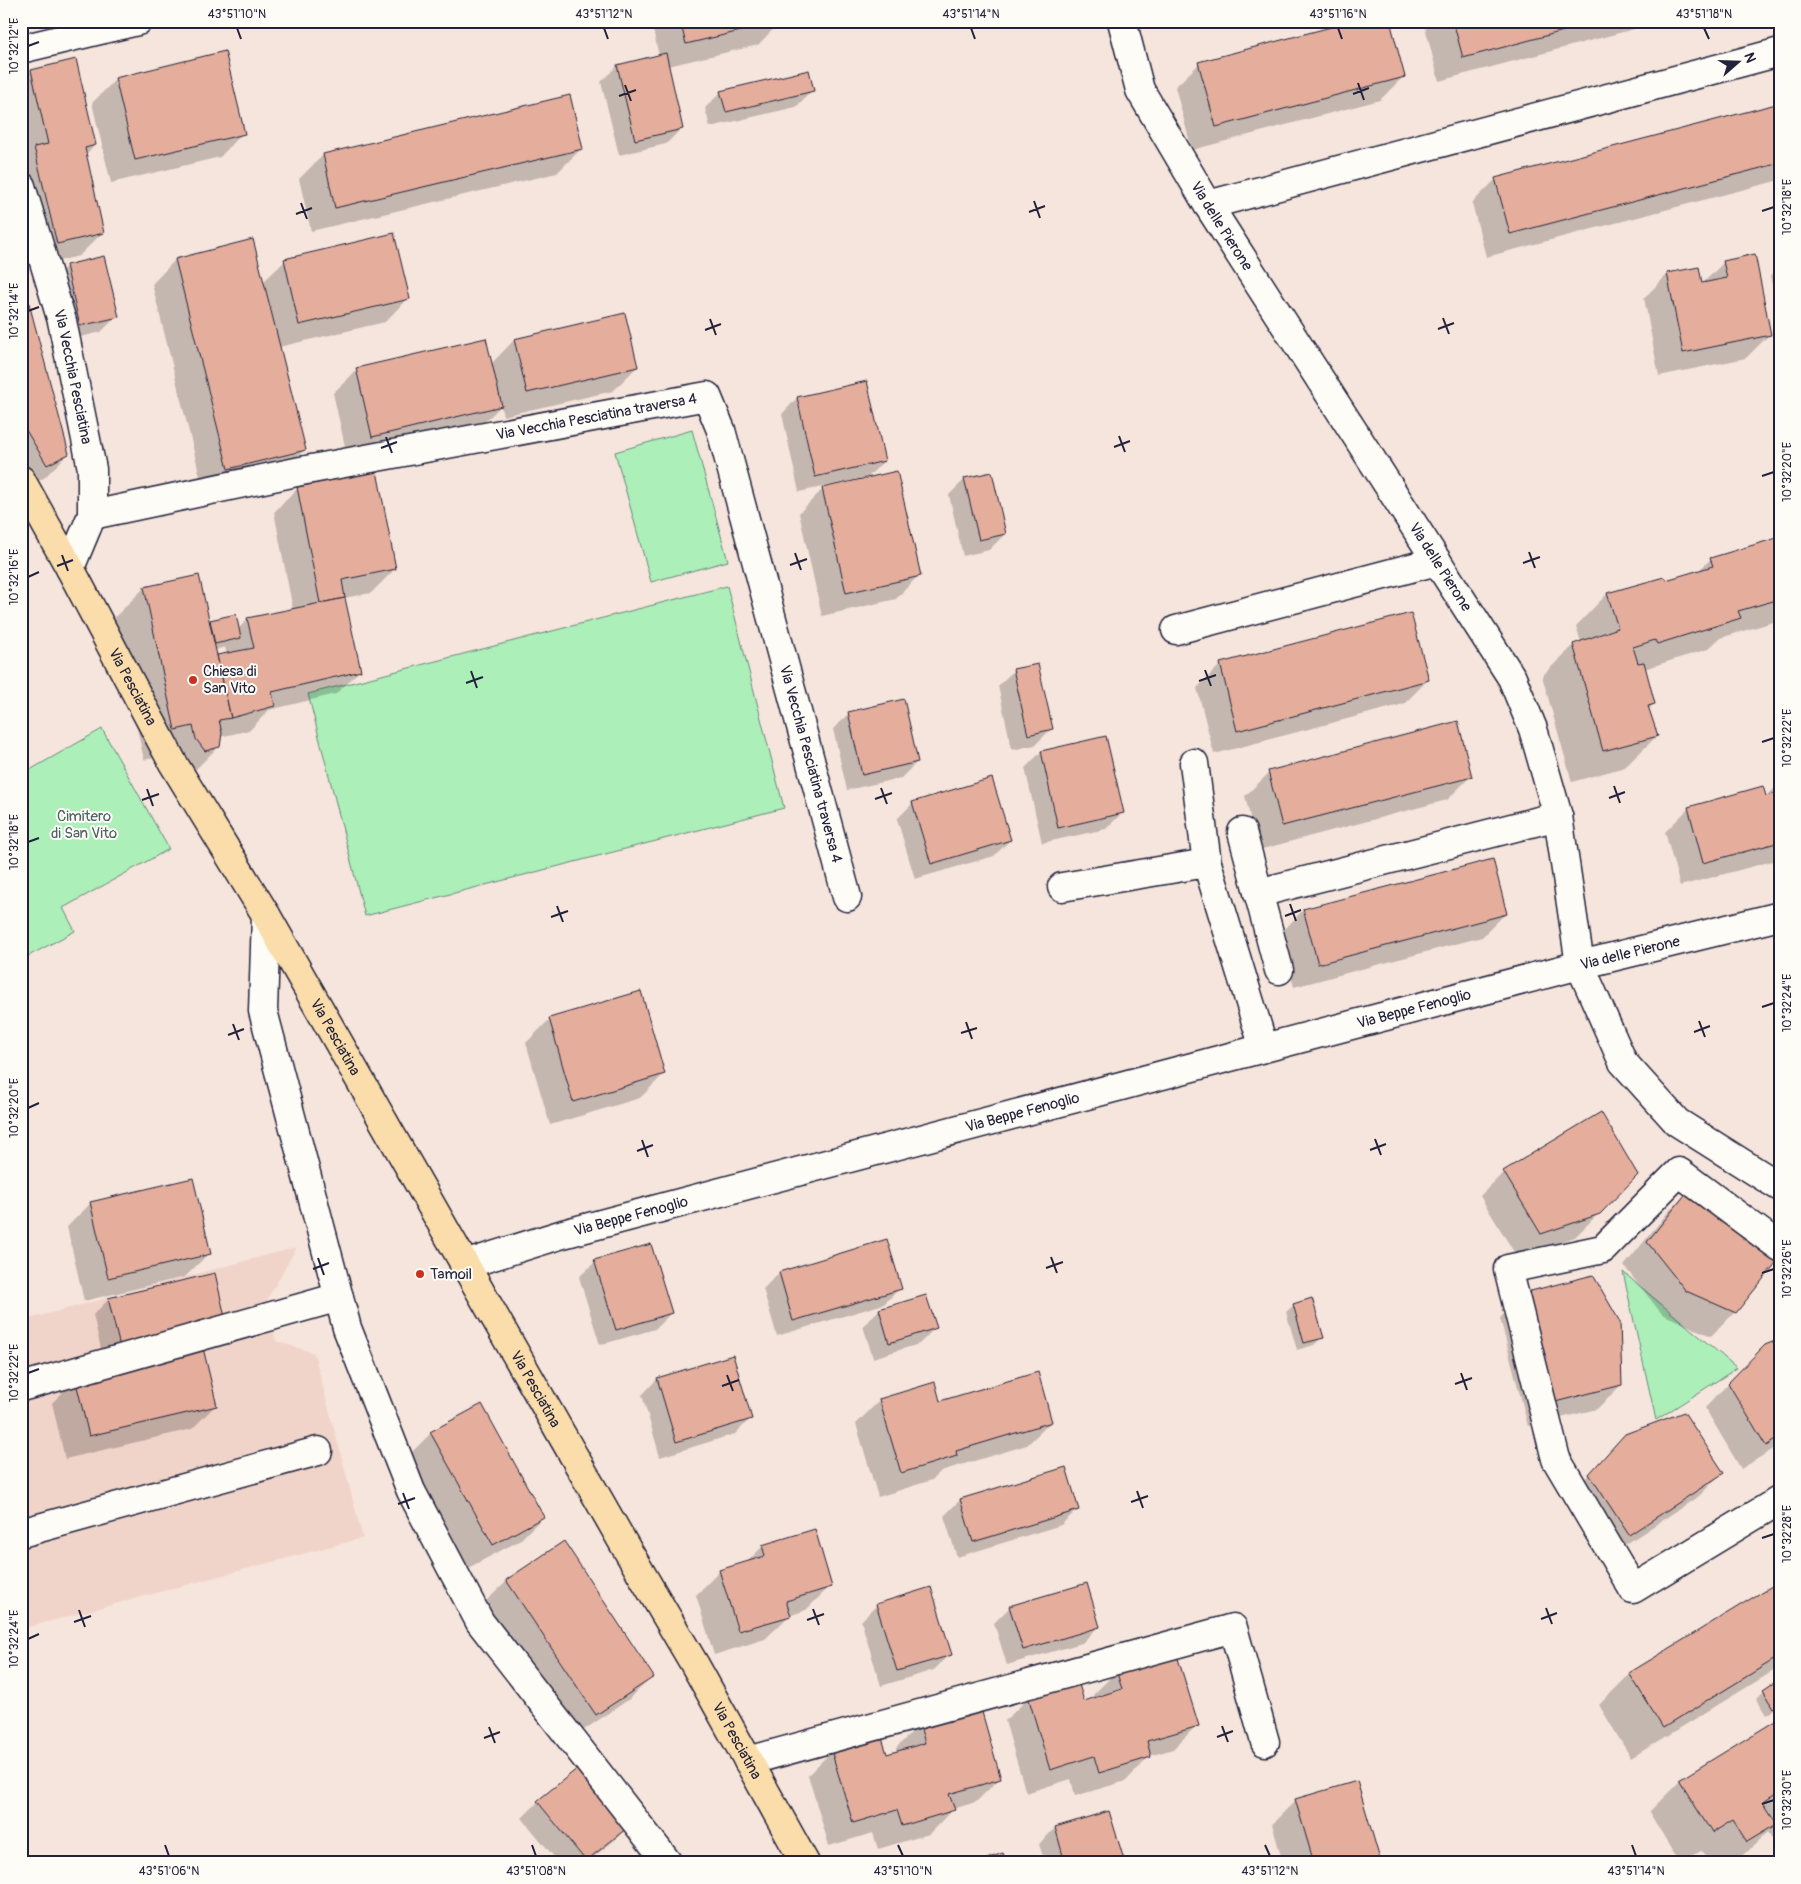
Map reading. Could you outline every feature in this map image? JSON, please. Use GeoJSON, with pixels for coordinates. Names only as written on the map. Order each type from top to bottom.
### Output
{"type":"FeatureCollection","features":[{"type":"Feature","properties":{"kind":"main road","name":"Via Pesciatina"},"geometry":{"type":"LineString","coordinates":[[21,480],[70,568],[173,763],[266,914],[464,1265],[806,1863]]}},
{"type":"Feature","properties":{"kind":"street"},"geometry":{"type":"LineString","coordinates":[[21,49],[138,21]]}},
{"type":"Feature","properties":{"kind":"street","name":"Via delle Pierone"},"geometry":{"type":"LineString","coordinates":[[1122,21],[1140,90],[1208,205],[1512,678],[1533,729],[1558,816],[1580,966],[1780,916]]}},
{"type":"Feature","properties":{"kind":"street"},"geometry":{"type":"LineString","coordinates":[[1208,205],[1780,52]]}},
{"type":"Feature","properties":{"kind":"street","name":"Via Vecchia Pesciatina"},"geometry":{"type":"LineString","coordinates":[[21,186],[62,321],[92,469],[92,515],[70,568]]}},
{"type":"Feature","properties":{"kind":"street","name":"Via Vecchia Pesciatina traversa 4"},"geometry":{"type":"LineString","coordinates":[[92,515],[301,471],[707,396],[721,430],[847,897]]}},
{"type":"Feature","properties":{"kind":"street"},"geometry":{"type":"LineString","coordinates":[[1176,630],[1437,561]]}},
{"type":"Feature","properties":{"kind":"street"},"geometry":{"type":"LineString","coordinates":[[1194,763],[1207,862],[1264,1048]]}},
{"type":"Feature","properties":{"kind":"street"},"geometry":{"type":"LineString","coordinates":[[1258,893],[1558,816]]}},
{"type":"Feature","properties":{"kind":"street"},"geometry":{"type":"LineString","coordinates":[[1242,832],[1279,970]]}},
{"type":"Feature","properties":{"kind":"street"},"geometry":{"type":"LineString","coordinates":[[1062,887],[1207,862]]}},
{"type":"Feature","properties":{"kind":"street"},"geometry":{"type":"LineString","coordinates":[[266,914],[263,1011],[347,1328],[411,1491],[480,1622],[668,1863]]}},
{"type":"Feature","properties":{"kind":"street"},"geometry":{"type":"LineString","coordinates":[[1580,966],[1623,1062],[1677,1122],[1780,1188]]}},
{"type":"Feature","properties":{"kind":"street","name":"Via Beppe Fenoglio"},"geometry":{"type":"LineString","coordinates":[[464,1265],[572,1232],[1580,966]]}},
{"type":"Feature","properties":{"kind":"street"},"geometry":{"type":"LineString","coordinates":[[1780,1247],[1679,1172],[1603,1249],[1508,1269],[1556,1459],[1633,1589],[1780,1500]]}},
{"type":"Feature","properties":{"kind":"street"},"geometry":{"type":"LineString","coordinates":[[21,1387],[338,1296]]}},
{"type":"Feature","properties":{"kind":"street"},"geometry":{"type":"LineString","coordinates":[[21,1533],[318,1451]]}},
{"type":"Feature","properties":{"kind":"street"},"geometry":{"type":"LineString","coordinates":[[748,1761],[1233,1628],[1265,1742]]}},
{"type":"Feature","properties":{"kind":"shaded area"},"geometry":{"type":"Polygon","coordinates":[[[297,1247],[267,1300],[276,1341],[314,1353],[363,1538],[21,1629],[21,1321],[297,1247]]]}},
{"type":"Feature","properties":{"kind":"green space"},"geometry":{"type":"Polygon","coordinates":[[[692,430],[728,561],[651,582],[615,452],[692,430]]]}},
{"type":"Feature","properties":{"kind":"green space"},"geometry":{"type":"Polygon","coordinates":[[[727,586],[784,808],[365,916],[308,694],[727,586]]]}},
{"type":"Feature","properties":{"kind":"green space","name":"Cimitero di San Vito"},"geometry":{"type":"Polygon","coordinates":[[[102,729],[169,849],[63,908],[75,931],[21,960],[21,775],[102,729]]]}},
{"type":"Feature","properties":{"kind":"green space"},"geometry":{"type":"Polygon","coordinates":[[[1623,1272],[1737,1368],[1656,1420],[1623,1272]]]}},
{"type":"Feature","properties":{"kind":"building"},"geometry":{"type":"Polygon","coordinates":[[[680,21],[783,21],[686,44],[680,21]]]}},
{"type":"Feature","properties":{"kind":"building"},"geometry":{"type":"Polygon","coordinates":[[[1354,21],[1390,21],[1405,77],[1216,127],[1198,62],[1354,21]]]}},
{"type":"Feature","properties":{"kind":"building"},"geometry":{"type":"Polygon","coordinates":[[[1453,21],[1601,21],[1463,58],[1453,21]]]}},
{"type":"Feature","properties":{"kind":"building"},"geometry":{"type":"Polygon","coordinates":[[[225,51],[245,134],[135,160],[115,78],[225,51]]]}},
{"type":"Feature","properties":{"kind":"building"},"geometry":{"type":"Polygon","coordinates":[[[666,53],[683,129],[635,140],[617,65],[666,53]]]}},
{"type":"Feature","properties":{"kind":"building"},"geometry":{"type":"Polygon","coordinates":[[[76,59],[96,145],[85,148],[104,233],[57,244],[34,147],[48,144],[31,70],[76,59]]]}},
{"type":"Feature","properties":{"kind":"building"},"geometry":{"type":"Polygon","coordinates":[[[809,70],[814,91],[726,112],[720,91],[809,70]]]}},
{"type":"Feature","properties":{"kind":"building"},"geometry":{"type":"Polygon","coordinates":[[[570,95],[583,149],[335,208],[323,154],[570,95]]]}},
{"type":"Feature","properties":{"kind":"building"},"geometry":{"type":"Polygon","coordinates":[[[1780,103],[1780,163],[1510,234],[1495,178],[1780,103]]]}},
{"type":"Feature","properties":{"kind":"building"},"geometry":{"type":"Polygon","coordinates":[[[394,233],[410,299],[299,325],[284,259],[394,233]]]}},
{"type":"Feature","properties":{"kind":"building"},"geometry":{"type":"Polygon","coordinates":[[[253,239],[306,450],[228,469],[175,259],[253,239]]]}},
{"type":"Feature","properties":{"kind":"building"},"geometry":{"type":"Polygon","coordinates":[[[1755,254],[1771,335],[1683,353],[1667,273],[1699,267],[1702,283],[1727,278],[1723,261],[1755,254]]]}},
{"type":"Feature","properties":{"kind":"building"},"geometry":{"type":"Polygon","coordinates":[[[104,256],[119,317],[80,326],[66,265],[104,256]]]}},
{"type":"Feature","properties":{"kind":"building"},"geometry":{"type":"Polygon","coordinates":[[[21,273],[69,454],[47,465],[21,422],[21,273]]]}},
{"type":"Feature","properties":{"kind":"building"},"geometry":{"type":"Polygon","coordinates":[[[625,313],[638,367],[527,393],[514,339],[625,313]]]}},
{"type":"Feature","properties":{"kind":"building"},"geometry":{"type":"Polygon","coordinates":[[[486,338],[502,406],[372,437],[356,368],[486,338]]]}},
{"type":"Feature","properties":{"kind":"building"},"geometry":{"type":"Polygon","coordinates":[[[867,381],[885,461],[815,477],[797,397],[867,381]]]}},
{"type":"Feature","properties":{"kind":"building"},"geometry":{"type":"Polygon","coordinates":[[[377,471],[396,569],[342,580],[345,598],[320,603],[297,487],[377,471]]]}},
{"type":"Feature","properties":{"kind":"building"},"geometry":{"type":"Polygon","coordinates":[[[897,471],[921,576],[846,593],[822,488],[897,471]]]}},
{"type":"Feature","properties":{"kind":"building"},"geometry":{"type":"Polygon","coordinates":[[[992,472],[1006,534],[979,540],[964,478],[992,472]]]}},
{"type":"Feature","properties":{"kind":"building"},"geometry":{"type":"Polygon","coordinates":[[[1780,537],[1780,599],[1738,611],[1741,618],[1657,644],[1655,640],[1633,647],[1638,663],[1644,662],[1655,704],[1648,706],[1658,736],[1603,751],[1573,644],[1618,628],[1607,593],[1664,577],[1666,580],[1713,566],[1710,558],[1780,537]]]}},
{"type":"Feature","properties":{"kind":"building","name":"Chiesa di San Vito"},"geometry":{"type":"Polygon","coordinates":[[[199,575],[231,718],[219,720],[222,733],[220,747],[205,751],[196,739],[193,726],[175,730],[144,587],[199,575]]]}},
{"type":"Feature","properties":{"kind":"building"},"geometry":{"type":"Polygon","coordinates":[[[345,598],[361,671],[272,692],[275,706],[231,718],[217,655],[254,648],[247,618],[345,598]]]}},
{"type":"Feature","properties":{"kind":"building"},"geometry":{"type":"Polygon","coordinates":[[[1411,613],[1429,680],[1237,731],[1220,663],[1411,613]]]}},
{"type":"Feature","properties":{"kind":"building"},"geometry":{"type":"Polygon","coordinates":[[[236,614],[241,638],[215,644],[210,620],[236,614]]]}},
{"type":"Feature","properties":{"kind":"building"},"geometry":{"type":"Polygon","coordinates":[[[1038,664],[1053,729],[1028,735],[1013,669],[1038,664]]]}},
{"type":"Feature","properties":{"kind":"building"},"geometry":{"type":"Polygon","coordinates":[[[904,699],[918,762],[862,775],[848,712],[904,699]]]}},
{"type":"Feature","properties":{"kind":"building"},"geometry":{"type":"Polygon","coordinates":[[[1458,721],[1472,777],[1282,826],[1268,771],[1458,721]]]}},
{"type":"Feature","properties":{"kind":"building"},"geometry":{"type":"Polygon","coordinates":[[[1106,736],[1124,813],[1058,828],[1041,751],[1106,736]]]}},
{"type":"Feature","properties":{"kind":"building"},"geometry":{"type":"Polygon","coordinates":[[[992,778],[1011,840],[931,864],[912,802],[992,778]]]}},
{"type":"Feature","properties":{"kind":"building"},"geometry":{"type":"Polygon","coordinates":[[[1763,786],[1766,796],[1780,792],[1780,842],[1703,863],[1688,807],[1763,786]]]}},
{"type":"Feature","properties":{"kind":"building"},"geometry":{"type":"Polygon","coordinates":[[[1493,859],[1507,914],[1318,964],[1303,909],[1493,859]]]}},
{"type":"Feature","properties":{"kind":"building"},"geometry":{"type":"Polygon","coordinates":[[[641,991],[665,1074],[573,1102],[549,1018],[641,991]]]}},
{"type":"Feature","properties":{"kind":"building"},"geometry":{"type":"Polygon","coordinates":[[[1601,1112],[1638,1175],[1600,1214],[1541,1234],[1503,1171],[1601,1112]]]}},
{"type":"Feature","properties":{"kind":"building"},"geometry":{"type":"Polygon","coordinates":[[[193,1178],[211,1254],[108,1278],[90,1202],[193,1178]]]}},
{"type":"Feature","properties":{"kind":"building"},"geometry":{"type":"Polygon","coordinates":[[[1693,1185],[1780,1258],[1736,1313],[1686,1291],[1647,1242],[1693,1185]]]}},
{"type":"Feature","properties":{"kind":"building"},"geometry":{"type":"Polygon","coordinates":[[[887,1239],[902,1289],[793,1321],[779,1272],[887,1239]]]}},
{"type":"Feature","properties":{"kind":"building"},"geometry":{"type":"Polygon","coordinates":[[[651,1244],[672,1313],[616,1330],[594,1260],[651,1244]]]}},
{"type":"Feature","properties":{"kind":"building"},"geometry":{"type":"Polygon","coordinates":[[[215,1273],[227,1326],[121,1351],[108,1298],[215,1273]]]}},
{"type":"Feature","properties":{"kind":"building"},"geometry":{"type":"Polygon","coordinates":[[[1593,1275],[1620,1322],[1622,1385],[1551,1403],[1523,1293],[1593,1275]]]}},
{"type":"Feature","properties":{"kind":"building"},"geometry":{"type":"Polygon","coordinates":[[[926,1295],[937,1328],[889,1343],[879,1309],[926,1295]]]}},
{"type":"Feature","properties":{"kind":"building"},"geometry":{"type":"Polygon","coordinates":[[[1312,1298],[1324,1338],[1304,1343],[1293,1304],[1312,1298]]]}},
{"type":"Feature","properties":{"kind":"building"},"geometry":{"type":"Polygon","coordinates":[[[1780,1339],[1780,1437],[1766,1446],[1728,1383],[1765,1345],[1780,1339]]]}},
{"type":"Feature","properties":{"kind":"building"},"geometry":{"type":"Polygon","coordinates":[[[203,1348],[217,1406],[89,1436],[75,1378],[203,1348]]]}},
{"type":"Feature","properties":{"kind":"building"},"geometry":{"type":"Polygon","coordinates":[[[733,1355],[752,1419],[676,1442],[657,1378],[733,1355]]]}},
{"type":"Feature","properties":{"kind":"building"},"geometry":{"type":"Polygon","coordinates":[[[1038,1372],[1052,1422],[956,1451],[957,1456],[901,1473],[879,1399],[935,1382],[940,1401],[1038,1372]]]}},
{"type":"Feature","properties":{"kind":"building"},"geometry":{"type":"Polygon","coordinates":[[[482,1404],[544,1517],[493,1545],[430,1432],[482,1404]]]}},
{"type":"Feature","properties":{"kind":"building"},"geometry":{"type":"Polygon","coordinates":[[[1684,1412],[1724,1473],[1629,1535],[1589,1474],[1625,1434],[1684,1412]]]}},
{"type":"Feature","properties":{"kind":"building"},"geometry":{"type":"Polygon","coordinates":[[[1066,1467],[1079,1510],[973,1542],[960,1499],[1066,1467]]]}},
{"type":"Feature","properties":{"kind":"building"},"geometry":{"type":"Polygon","coordinates":[[[815,1529],[832,1587],[786,1601],[791,1616],[738,1631],[719,1570],[765,1556],[762,1545],[815,1529]]]}},
{"type":"Feature","properties":{"kind":"building"},"geometry":{"type":"Polygon","coordinates":[[[564,1541],[654,1677],[596,1715],[506,1580],[564,1541]]]}},
{"type":"Feature","properties":{"kind":"building"},"geometry":{"type":"Polygon","coordinates":[[[1780,1581],[1780,1656],[1663,1728],[1629,1673],[1780,1581]]]}},
{"type":"Feature","properties":{"kind":"building"},"geometry":{"type":"Polygon","coordinates":[[[1087,1583],[1100,1627],[1023,1650],[1009,1606],[1087,1583]]]}},
{"type":"Feature","properties":{"kind":"building"},"geometry":{"type":"Polygon","coordinates":[[[931,1587],[952,1655],[897,1671],[876,1604],[931,1587]]]}},
{"type":"Feature","properties":{"kind":"building"},"geometry":{"type":"Polygon","coordinates":[[[1176,1652],[1199,1726],[1147,1741],[1151,1757],[1099,1773],[1094,1756],[1050,1770],[1028,1696],[1078,1681],[1084,1701],[1122,1689],[1116,1670],[1176,1652]]]}},
{"type":"Feature","properties":{"kind":"building"},"geometry":{"type":"Polygon","coordinates":[[[1780,1679],[1780,1704],[1774,1708],[1763,1690],[1780,1679]]]}},
{"type":"Feature","properties":{"kind":"building"},"geometry":{"type":"Polygon","coordinates":[[[980,1705],[1001,1779],[949,1794],[955,1810],[902,1826],[897,1810],[853,1823],[831,1750],[881,1735],[887,1754],[925,1743],[919,1723],[980,1705]]]}},
{"type":"Feature","properties":{"kind":"building"},"geometry":{"type":"Polygon","coordinates":[[[1780,1718],[1780,1791],[1763,1802],[1777,1824],[1747,1842],[1733,1820],[1712,1833],[1679,1780],[1780,1718]]]}},
{"type":"Feature","properties":{"kind":"building"},"geometry":{"type":"Polygon","coordinates":[[[583,1764],[632,1824],[586,1861],[537,1801],[583,1764]]]}},
{"type":"Feature","properties":{"kind":"building"},"geometry":{"type":"Polygon","coordinates":[[[1357,1781],[1381,1863],[1314,1863],[1295,1799],[1357,1781]]]}},
{"type":"Feature","properties":{"kind":"building"},"geometry":{"type":"Polygon","coordinates":[[[1109,1811],[1125,1863],[1065,1863],[1055,1827],[1109,1811]]]}},
{"type":"Feature","properties":{"kind":"building"},"geometry":{"type":"Polygon","coordinates":[[[1003,1853],[1007,1863],[976,1863],[1003,1853]]]}},
{"type":"Feature","properties":{"kind":"place","name":"Chiesa di San Vito"},"geometry":{"type":"Point","coordinates":[193,680]}},
{"type":"Feature","properties":{"kind":"place","name":"Tamoil"},"geometry":{"type":"Point","coordinates":[420,1274]}}]}
